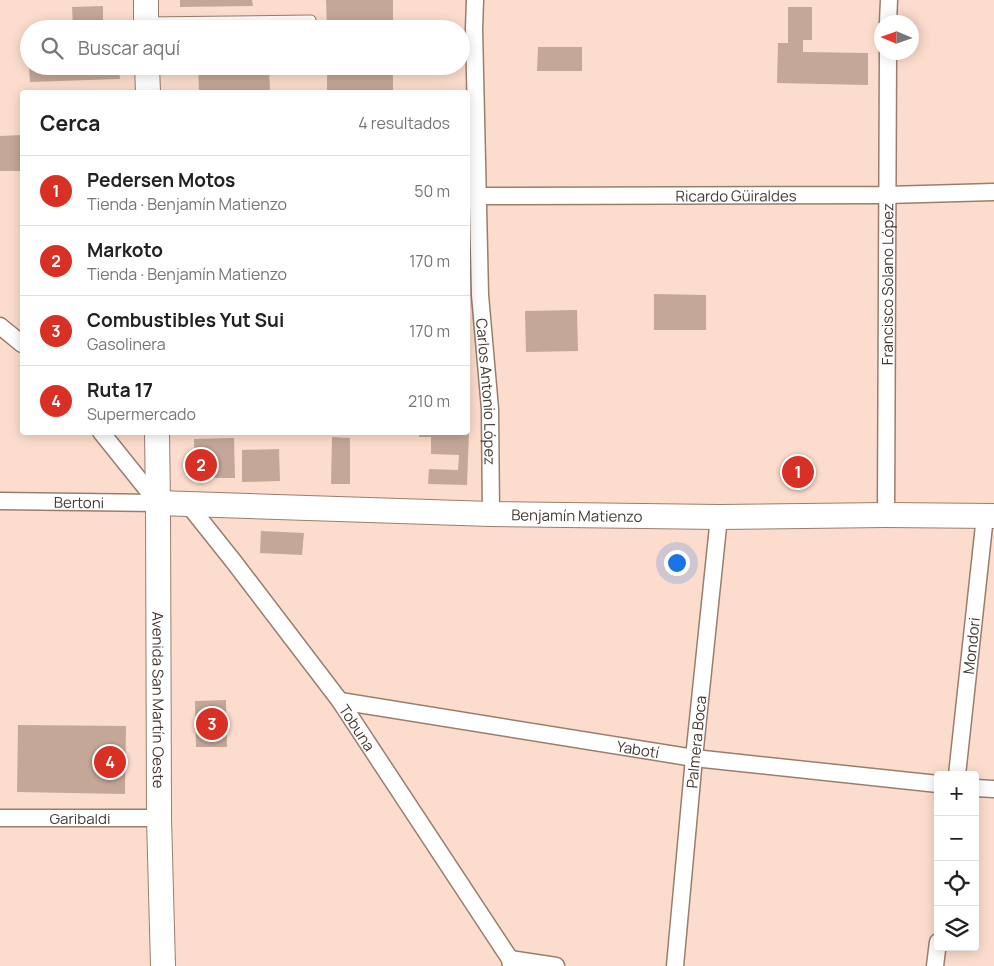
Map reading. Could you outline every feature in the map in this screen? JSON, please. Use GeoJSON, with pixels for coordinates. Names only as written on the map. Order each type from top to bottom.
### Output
{"type":"FeatureCollection","features":[{"type":"Feature","properties":{"kind":"main road"},"geometry":{"type":"LineString","coordinates":[[147,75],[148,90]]}},
{"type":"Feature","properties":{"kind":"main road","name":"Avenida San Martín Oeste"},"geometry":{"type":"LineString","coordinates":[[157,435],[159,818],[163,966]]}},
{"type":"Feature","properties":{"kind":"main road","name":"Benjamín Matienzo"},"geometry":{"type":"LineString","coordinates":[[158,503],[491,514],[719,517],[989,516]]}},
{"type":"Feature","properties":{"kind":"street","name":"Carlos Antonio López"},"geometry":{"type":"LineString","coordinates":[[475,0],[480,295],[490,409],[491,514]]}},
{"type":"Feature","properties":{"kind":"street"},"geometry":{"type":"LineString","coordinates":[[888,15],[889,0]]}},
{"type":"Feature","properties":{"kind":"street","name":"Francisco Solano López"},"geometry":{"type":"LineString","coordinates":[[886,515],[888,60]]}},
{"type":"Feature","properties":{"kind":"street","name":"Ricardo Güiraldes"},"geometry":{"type":"LineString","coordinates":[[478,196],[994,192]]}},
{"type":"Feature","properties":{"kind":"street"},"geometry":{"type":"LineString","coordinates":[[0,326],[20,342]]}},
{"type":"Feature","properties":{"kind":"street"},"geometry":{"type":"LineString","coordinates":[[103,435],[158,503]]}},
{"type":"Feature","properties":{"kind":"street","name":"Bertoni"},"geometry":{"type":"LineString","coordinates":[[0,501],[158,503]]}},
{"type":"Feature","properties":{"kind":"street","name":"Tobuna"},"geometry":{"type":"LineString","coordinates":[[187,503],[340,701],[511,963]]}},
{"type":"Feature","properties":{"kind":"street","name":"Mondori"},"geometry":{"type":"LineString","coordinates":[[958,771],[989,516]]}},
{"type":"Feature","properties":{"kind":"street","name":"Palmera Boca"},"geometry":{"type":"LineString","coordinates":[[675,966],[719,517]]}},
{"type":"Feature","properties":{"kind":"street","name":"Yabotí"},"geometry":{"type":"LineString","coordinates":[[340,701],[694,758],[934,784]]}},
{"type":"Feature","properties":{"kind":"street"},"geometry":{"type":"LineString","coordinates":[[979,788],[994,790]]}},
{"type":"Feature","properties":{"kind":"street","name":"Garibaldi"},"geometry":{"type":"LineString","coordinates":[[0,818],[159,818]]}},
{"type":"Feature","properties":{"kind":"street"},"geometry":{"type":"LineString","coordinates":[[935,966],[937,951]]}},
{"type":"Feature","properties":{"kind":"street"},"geometry":{"type":"LineString","coordinates":[[511,963],[556,966]]}},
{"type":"Feature","properties":{"kind":"lane"},"geometry":{"type":"LineString","coordinates":[[146,17],[311,20]]}},
{"type":"Feature","properties":{"kind":"building"},"geometry":{"type":"Polygon","coordinates":[[[180,0],[252,0],[253,6],[180,7],[180,0]]]}},
{"type":"Feature","properties":{"kind":"building"},"geometry":{"type":"Polygon","coordinates":[[[326,0],[393,0],[393,20],[327,20],[326,0]]]}},
{"type":"Feature","properties":{"kind":"building"},"geometry":{"type":"Polygon","coordinates":[[[103,6],[103,20],[73,20],[72,7],[103,6]]]}},
{"type":"Feature","properties":{"kind":"building"},"geometry":{"type":"Polygon","coordinates":[[[788,7],[812,7],[812,40],[803,40],[803,52],[868,53],[868,85],[777,83],[778,43],[788,43],[788,7]]]}},
{"type":"Feature","properties":{"kind":"building"},"geometry":{"type":"Polygon","coordinates":[[[538,47],[582,47],[582,71],[537,71],[538,47]]]}},
{"type":"Feature","properties":{"kind":"building"},"geometry":{"type":"Polygon","coordinates":[[[30,75],[120,75],[120,79],[30,82],[30,75]]]}},
{"type":"Feature","properties":{"kind":"building"},"geometry":{"type":"Polygon","coordinates":[[[198,75],[269,75],[270,90],[199,90],[198,75]]]}},
{"type":"Feature","properties":{"kind":"building"},"geometry":{"type":"Polygon","coordinates":[[[327,75],[393,75],[393,90],[327,90],[327,75]]]}},
{"type":"Feature","properties":{"kind":"building"},"geometry":{"type":"Polygon","coordinates":[[[20,135],[20,171],[0,171],[0,136],[20,135]]]}},
{"type":"Feature","properties":{"kind":"building"},"geometry":{"type":"Polygon","coordinates":[[[654,294],[706,295],[706,330],[654,330],[654,294]]]}},
{"type":"Feature","properties":{"kind":"building"},"geometry":{"type":"Polygon","coordinates":[[[577,310],[578,351],[526,352],[525,311],[577,310]]]}},
{"type":"Feature","properties":{"kind":"building"},"geometry":{"type":"Polygon","coordinates":[[[419,435],[469,435],[467,485],[428,484],[429,469],[458,470],[459,455],[431,454],[431,437],[419,437],[419,435]]]}},
{"type":"Feature","properties":{"kind":"building"},"geometry":{"type":"Polygon","coordinates":[[[332,437],[350,438],[350,484],[331,484],[332,437]]]}},
{"type":"Feature","properties":{"kind":"building"},"geometry":{"type":"Polygon","coordinates":[[[234,438],[235,478],[195,478],[194,439],[234,438]]]}},
{"type":"Feature","properties":{"kind":"building"},"geometry":{"type":"Polygon","coordinates":[[[279,449],[280,481],[242,482],[242,450],[279,449]]]}},
{"type":"Feature","properties":{"kind":"building"},"geometry":{"type":"Polygon","coordinates":[[[261,531],[304,533],[302,555],[260,553],[261,531]]]}},
{"type":"Feature","properties":{"kind":"building"},"geometry":{"type":"Polygon","coordinates":[[[226,700],[227,747],[196,747],[195,701],[226,700]]]}},
{"type":"Feature","properties":{"kind":"building"},"geometry":{"type":"Polygon","coordinates":[[[18,725],[126,726],[125,794],[17,792],[18,725]]]}},
{"type":"Feature","properties":{"kind":"place","name":"Markoto"},"geometry":{"type":"Point","coordinates":[201,465]}},
{"type":"Feature","properties":{"kind":"place","name":"Pedersen Motos"},"geometry":{"type":"Point","coordinates":[798,472]}},
{"type":"Feature","properties":{"kind":"place","name":"Combustibles Yut Sui"},"geometry":{"type":"Point","coordinates":[212,724]}},
{"type":"Feature","properties":{"kind":"place","name":"Ruta 17"},"geometry":{"type":"Point","coordinates":[110,762]}}]}
